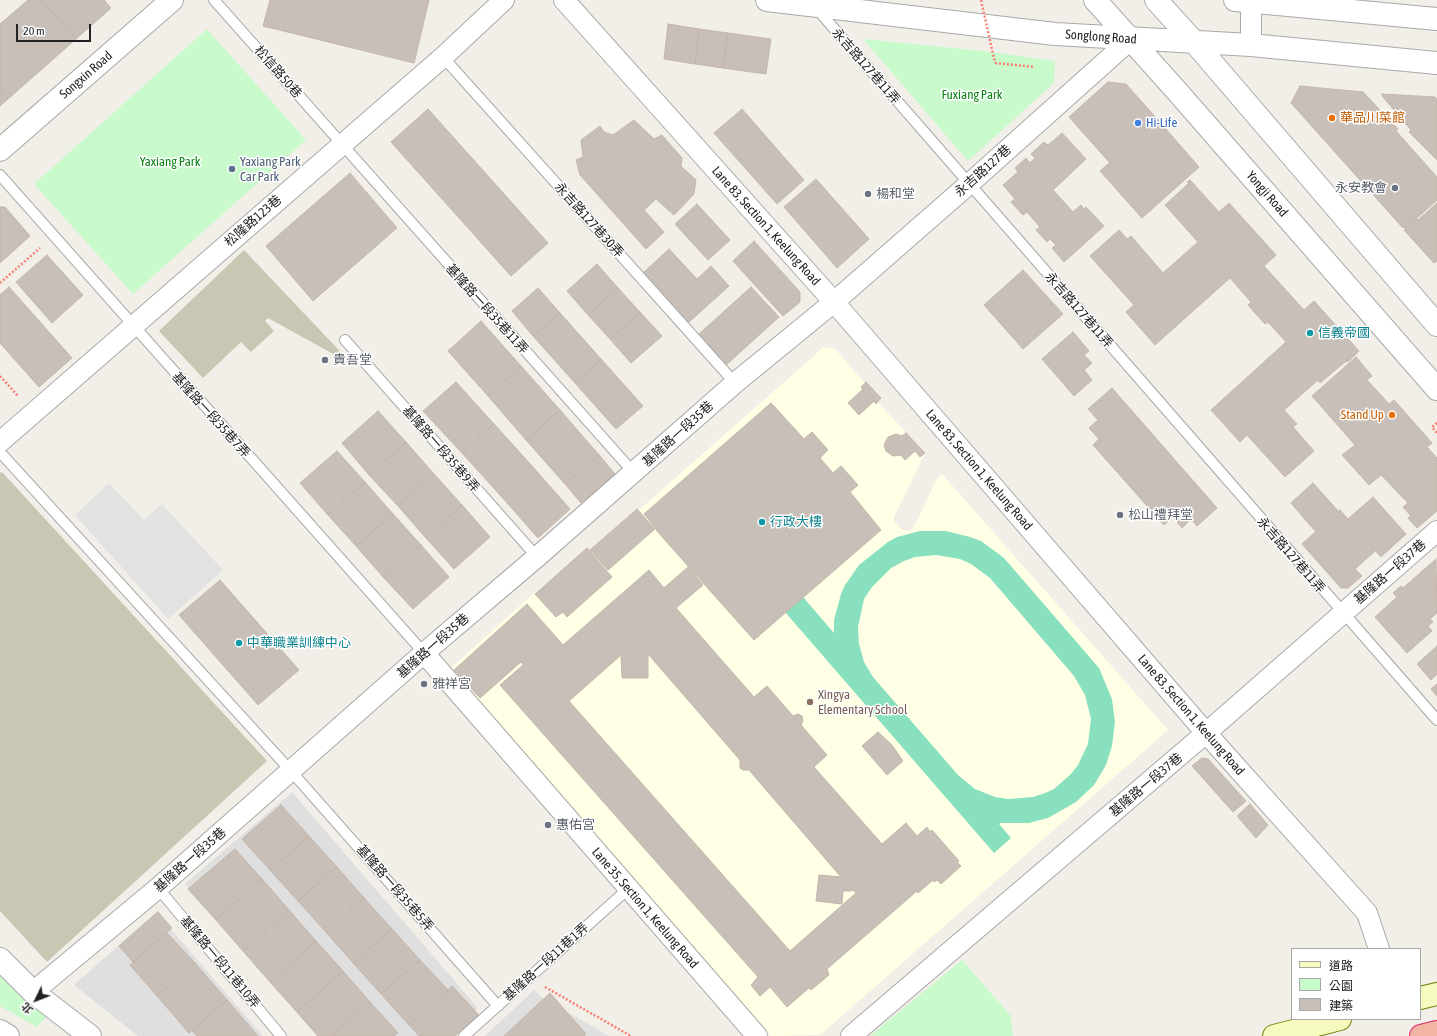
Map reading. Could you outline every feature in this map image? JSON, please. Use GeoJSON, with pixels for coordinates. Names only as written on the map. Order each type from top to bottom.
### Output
{"type":"FeatureCollection","features":[{"type":"Feature","properties":{"kind":"highway"},"geometry":{"type":"LineString","coordinates":[[1422,1036],[1437,1032]]}},
{"type":"Feature","properties":{"kind":"main road"},"geometry":{"type":"LineString","coordinates":[[1421,998],[1437,994]]}},
{"type":"Feature","properties":{"kind":"main road"},"geometry":{"type":"LineString","coordinates":[[1274,1036],[1336,1020]]}},
{"type":"Feature","properties":{"kind":"street","name":"Songxin Road"},"geometry":{"type":"LineString","coordinates":[[0,150],[172,0]]}},
{"type":"Feature","properties":{"kind":"street","name":"松隆路123巷"},"geometry":{"type":"LineString","coordinates":[[0,442],[442,57],[504,0]]}},
{"type":"Feature","properties":{"kind":"street","name":"Lane 83, Section 1, Keelung Road"},"geometry":{"type":"LineString","coordinates":[[564,0],[834,302],[1206,733],[1367,913],[1379,948]]}},
{"type":"Feature","properties":{"kind":"street","name":"Songlong Road"},"geometry":{"type":"LineString","coordinates":[[767,0],[815,7],[1055,34],[1252,45],[1437,63]]}},
{"type":"Feature","properties":{"kind":"street","name":"Yongji Road"},"geometry":{"type":"LineString","coordinates":[[1095,0],[1131,39],[1437,389]]}},
{"type":"Feature","properties":{"kind":"street"},"geometry":{"type":"LineString","coordinates":[[1156,0],[1195,43],[1437,325]]}},
{"type":"Feature","properties":{"kind":"street"},"geometry":{"type":"LineString","coordinates":[[1252,45],[1246,1],[1437,19]]}},
{"type":"Feature","properties":{"kind":"street","name":"永吉路127巷"},"geometry":{"type":"LineString","coordinates":[[834,302],[1131,39]]}},
{"type":"Feature","properties":{"kind":"street","name":"基隆路一段35巷"},"geometry":{"type":"LineString","coordinates":[[33,992],[158,888],[424,653],[634,473],[735,383],[834,302]]}},
{"type":"Feature","properties":{"kind":"street","name":"基隆路一段37巷"},"geometry":{"type":"LineString","coordinates":[[851,1036],[1206,733],[1437,531]]}},
{"type":"Feature","properties":{"kind":"street","name":"Lane 35, Section 1, Keelung Road"},"geometry":{"type":"LineString","coordinates":[[424,653],[757,1036]]}},
{"type":"Feature","properties":{"kind":"street"},"geometry":{"type":"LineString","coordinates":[[0,959],[33,992],[90,1036]]}},
{"type":"Feature","properties":{"kind":"street"},"geometry":{"type":"LineString","coordinates":[[0,1031],[8,1036]]}},
{"type":"Feature","properties":{"kind":"lane","name":"松信路50巷"},"geometry":{"type":"LineString","coordinates":[[214,0],[342,144]]}},
{"type":"Feature","properties":{"kind":"lane","name":"永吉路127巷11弄"},"geometry":{"type":"LineString","coordinates":[[815,7],[1342,614],[1437,720]]}},
{"type":"Feature","properties":{"kind":"lane","name":"永吉路127巷30弄"},"geometry":{"type":"LineString","coordinates":[[442,57],[735,383]]}},
{"type":"Feature","properties":{"kind":"lane","name":"基隆路一段35巷11弄"},"geometry":{"type":"LineString","coordinates":[[342,144],[634,473]]}},
{"type":"Feature","properties":{"kind":"lane","name":"基隆路一段35巷7弄"},"geometry":{"type":"LineString","coordinates":[[0,175],[53,237],[424,653]]}},
{"type":"Feature","properties":{"kind":"lane","name":"基隆路一段35巷9弄"},"geometry":{"type":"LineString","coordinates":[[345,340],[537,557]]}},
{"type":"Feature","properties":{"kind":"lane"},"geometry":{"type":"LineString","coordinates":[[0,452],[291,771]]}},
{"type":"Feature","properties":{"kind":"lane","name":"基隆路一段35巷5弄"},"geometry":{"type":"LineString","coordinates":[[291,771],[498,1006]]}},
{"type":"Feature","properties":{"kind":"lane","name":"基隆路一段11巷10弄"},"geometry":{"type":"LineString","coordinates":[[158,888],[281,1036]]}},
{"type":"Feature","properties":{"kind":"lane","name":"基隆路一段11巷1弄"},"geometry":{"type":"LineString","coordinates":[[464,1036],[628,889]]}},
{"type":"Feature","properties":{"kind":"path"},"geometry":{"type":"LineString","coordinates":[[981,0],[994,63],[1034,67]]}},
{"type":"Feature","properties":{"kind":"path"},"geometry":{"type":"LineString","coordinates":[[0,283],[53,237]]}},
{"type":"Feature","properties":{"kind":"path"},"geometry":{"type":"LineString","coordinates":[[0,376],[33,413]]}},
{"type":"Feature","properties":{"kind":"path"},"geometry":{"type":"LineString","coordinates":[[1437,423],[1432,428],[1437,433]]}},
{"type":"Feature","properties":{"kind":"path"},"geometry":{"type":"LineString","coordinates":[[534,974],[546,988],[631,1036]]}},
{"type":"Feature","properties":{"kind":"shaded area"},"geometry":{"type":"Polygon","coordinates":[[[244,250],[353,365],[268,318],[265,321],[274,331],[251,352],[241,342],[203,378],[159,331],[244,250]]]}},
{"type":"Feature","properties":{"kind":"shaded area","name":"Xingya Elementary School"},"geometry":{"type":"Polygon","coordinates":[[[824,347],[835,349],[865,383],[866,382],[881,398],[878,402],[925,453],[894,517],[894,521],[902,530],[910,531],[917,521],[936,480],[942,474],[1168,730],[820,1035],[771,1036],[451,673],[453,666],[533,594],[587,548],[590,550],[637,508],[639,510],[824,347]]]}},
{"type":"Feature","properties":{"kind":"shaded area"},"geometry":{"type":"Polygon","coordinates":[[[2,472],[267,761],[47,962],[0,911],[0,473],[2,472]]]}},
{"type":"Feature","properties":{"kind":"shaded area"},"geometry":{"type":"Polygon","coordinates":[[[109,483],[144,520],[162,504],[223,570],[168,619],[75,515],[109,483]]]}},
{"type":"Feature","properties":{"kind":"shaded area"},"geometry":{"type":"Polygon","coordinates":[[[292,792],[478,1008],[446,1036],[317,1036],[185,884],[292,792]]]}},
{"type":"Feature","properties":{"kind":"shaded area"},"geometry":{"type":"Polygon","coordinates":[[[156,912],[263,1036],[138,1036],[74,985],[156,912]]]}},
{"type":"Feature","properties":{"kind":"shaded area"},"geometry":{"type":"Polygon","coordinates":[[[534,990],[543,998],[609,1036],[485,1036],[534,990]]]}},
{"type":"Feature","properties":{"kind":"green space","name":"Yaxiang Park"},"geometry":{"type":"Polygon","coordinates":[[[207,29],[306,140],[133,294],[34,184],[207,29]]]}},
{"type":"Feature","properties":{"kind":"green space","name":"Fuxiang Park"},"geometry":{"type":"Polygon","coordinates":[[[863,39],[983,51],[1055,61],[1054,83],[968,161],[863,39]]]}},
{"type":"Feature","properties":{"kind":"green space"},"geometry":{"type":"Polygon","coordinates":[[[920,531],[946,531],[981,541],[1004,558],[1099,668],[1112,699],[1115,722],[1112,746],[1106,765],[1094,785],[1076,802],[1048,818],[1029,823],[999,824],[1011,838],[994,853],[785,612],[803,597],[834,633],[834,620],[845,585],[859,565],[888,542],[897,537],[920,531]],[[936,555],[915,557],[891,568],[872,587],[864,599],[858,627],[859,644],[864,662],[873,677],[958,775],[975,789],[995,797],[1008,799],[1033,797],[1045,793],[1054,789],[1071,774],[1078,765],[1088,744],[1091,719],[1085,695],[1074,676],[990,578],[971,564],[960,559],[936,555]]]}},
{"type":"Feature","properties":{"kind":"green space"},"geometry":{"type":"Polygon","coordinates":[[[962,960],[1011,1016],[1013,1036],[870,1036],[962,960]]]}},
{"type":"Feature","properties":{"kind":"green space"},"geometry":{"type":"Polygon","coordinates":[[[0,965],[48,1014],[37,1027],[0,1006],[0,965]]]}},
{"type":"Feature","properties":{"kind":"building"},"geometry":{"type":"Polygon","coordinates":[[[28,0],[41,0],[76,39],[8,99],[0,91],[0,24],[28,0]]]}},
{"type":"Feature","properties":{"kind":"building"},"geometry":{"type":"Polygon","coordinates":[[[41,0],[104,0],[111,8],[76,39],[41,0]]]}},
{"type":"Feature","properties":{"kind":"building"},"geometry":{"type":"Polygon","coordinates":[[[270,0],[429,0],[414,63],[263,26],[270,0]]]}},
{"type":"Feature","properties":{"kind":"building"},"geometry":{"type":"Polygon","coordinates":[[[668,24],[699,29],[695,64],[664,59],[668,24]]]}},
{"type":"Feature","properties":{"kind":"building"},"geometry":{"type":"Polygon","coordinates":[[[699,29],[728,33],[723,68],[695,64],[699,29]]]}},
{"type":"Feature","properties":{"kind":"building"},"geometry":{"type":"Polygon","coordinates":[[[728,33],[771,39],[766,74],[723,68],[728,33]]]}},
{"type":"Feature","properties":{"kind":"building"},"geometry":{"type":"Polygon","coordinates":[[[1108,82],[1126,84],[1158,120],[1110,163],[1069,117],[1108,82]]]}},
{"type":"Feature","properties":{"kind":"building"},"geometry":{"type":"Polygon","coordinates":[[[1300,86],[1363,92],[1398,129],[1396,131],[1437,177],[1437,200],[1406,228],[1402,227],[1291,103],[1300,86]]]}},
{"type":"Feature","properties":{"kind":"building"},"geometry":{"type":"Polygon","coordinates":[[[0,91],[8,99],[0,106],[0,91]]]}},
{"type":"Feature","properties":{"kind":"building"},"geometry":{"type":"Polygon","coordinates":[[[1382,94],[1435,97],[1437,99],[1437,160],[1409,132],[1411,130],[1382,94]]]}},
{"type":"Feature","properties":{"kind":"building"},"geometry":{"type":"Polygon","coordinates":[[[428,109],[548,243],[511,276],[391,142],[428,109]]]}},
{"type":"Feature","properties":{"kind":"building"},"geometry":{"type":"Polygon","coordinates":[[[742,109],[804,180],[777,204],[714,133],[742,109]]]}},
{"type":"Feature","properties":{"kind":"building"},"geometry":{"type":"Polygon","coordinates":[[[634,120],[654,139],[662,135],[682,158],[681,166],[696,180],[694,194],[674,215],[656,199],[644,210],[664,232],[646,249],[580,175],[576,160],[583,157],[581,140],[600,126],[604,132],[613,135],[634,120]]]}},
{"type":"Feature","properties":{"kind":"building"},"geometry":{"type":"Polygon","coordinates":[[[1158,120],[1199,167],[1142,218],[1100,171],[1158,120]]]}},
{"type":"Feature","properties":{"kind":"building"},"geometry":{"type":"Polygon","coordinates":[[[1062,133],[1086,159],[1053,190],[1073,212],[1081,205],[1084,209],[1086,207],[1104,226],[1064,262],[1052,248],[1056,245],[1050,239],[1047,242],[1036,230],[1040,227],[1027,212],[1023,215],[1011,202],[1015,199],[1003,185],[1018,172],[1015,168],[1026,158],[1030,163],[1035,158],[1031,154],[1044,142],[1048,145],[1062,133]]]}},
{"type":"Feature","properties":{"kind":"building"},"geometry":{"type":"Polygon","coordinates":[[[350,173],[397,228],[313,301],[266,246],[350,173]]]}},
{"type":"Feature","properties":{"kind":"building"},"geometry":{"type":"Polygon","coordinates":[[[816,179],[869,239],[837,268],[784,207],[816,179]]]}},
{"type":"Feature","properties":{"kind":"building","name":"信義帝國"},"geometry":{"type":"Polygon","coordinates":[[[1190,180],[1219,212],[1229,203],[1276,255],[1264,266],[1304,310],[1314,301],[1359,351],[1349,361],[1345,362],[1320,383],[1318,380],[1284,410],[1297,424],[1293,427],[1314,451],[1285,477],[1247,435],[1240,442],[1211,410],[1286,342],[1268,322],[1265,324],[1248,305],[1251,302],[1230,278],[1155,345],[1126,312],[1134,305],[1090,256],[1119,230],[1127,239],[1131,236],[1163,273],[1198,242],[1165,205],[1189,183],[1187,182],[1190,180]]]}},
{"type":"Feature","properties":{"kind":"building"},"geometry":{"type":"Polygon","coordinates":[[[1437,203],[1437,261],[1434,263],[1404,230],[1416,218],[1418,220],[1437,203]]]}},
{"type":"Feature","properties":{"kind":"building"},"geometry":{"type":"Polygon","coordinates":[[[697,204],[730,240],[708,260],[675,224],[697,204]]]}},
{"type":"Feature","properties":{"kind":"building"},"geometry":{"type":"Polygon","coordinates":[[[0,207],[5,207],[30,236],[0,263],[0,207]]]}},
{"type":"Feature","properties":{"kind":"building"},"geometry":{"type":"Polygon","coordinates":[[[754,241],[800,292],[800,302],[783,316],[733,261],[754,241]]]}},
{"type":"Feature","properties":{"kind":"building"},"geometry":{"type":"Polygon","coordinates":[[[669,249],[697,279],[711,266],[729,286],[688,323],[643,273],[669,249]]]}},
{"type":"Feature","properties":{"kind":"building"},"geometry":{"type":"Polygon","coordinates":[[[47,255],[83,295],[52,323],[16,282],[47,255]]]}},
{"type":"Feature","properties":{"kind":"building"},"geometry":{"type":"Polygon","coordinates":[[[597,264],[618,288],[588,315],[567,291],[597,264]]]}},
{"type":"Feature","properties":{"kind":"building"},"geometry":{"type":"Polygon","coordinates":[[[1023,270],[1063,314],[1023,349],[984,305],[1023,270]]]}},
{"type":"Feature","properties":{"kind":"building"},"geometry":{"type":"Polygon","coordinates":[[[9,287],[72,358],[39,387],[0,343],[0,295],[9,287]]]}},
{"type":"Feature","properties":{"kind":"building"},"geometry":{"type":"Polygon","coordinates":[[[751,287],[779,317],[726,365],[699,334],[751,287]]]}},
{"type":"Feature","properties":{"kind":"building"},"geometry":{"type":"Polygon","coordinates":[[[538,288],[560,313],[533,336],[512,311],[538,288]]]}},
{"type":"Feature","properties":{"kind":"building"},"geometry":{"type":"Polygon","coordinates":[[[618,288],[640,312],[610,339],[588,315],[618,288]]]}},
{"type":"Feature","properties":{"kind":"building"},"geometry":{"type":"Polygon","coordinates":[[[640,312],[662,336],[631,363],[610,339],[640,312]]]}},
{"type":"Feature","properties":{"kind":"building"},"geometry":{"type":"Polygon","coordinates":[[[560,313],[601,359],[575,383],[533,336],[560,313]]]}},
{"type":"Feature","properties":{"kind":"building"},"geometry":{"type":"Polygon","coordinates":[[[481,321],[521,366],[488,396],[448,351],[481,321]]]}},
{"type":"Feature","properties":{"kind":"building"},"geometry":{"type":"Polygon","coordinates":[[[1073,332],[1089,351],[1084,355],[1092,363],[1084,370],[1092,380],[1074,396],[1042,359],[1073,332]]]}},
{"type":"Feature","properties":{"kind":"building"},"geometry":{"type":"Polygon","coordinates":[[[1356,357],[1372,376],[1367,380],[1389,404],[1394,400],[1432,443],[1427,447],[1437,458],[1437,511],[1417,528],[1408,518],[1411,516],[1403,507],[1408,503],[1381,475],[1369,485],[1342,455],[1355,445],[1312,396],[1356,357]]]}},
{"type":"Feature","properties":{"kind":"building"},"geometry":{"type":"Polygon","coordinates":[[[601,359],[643,406],[616,429],[575,383],[601,359]]]}},
{"type":"Feature","properties":{"kind":"building"},"geometry":{"type":"Polygon","coordinates":[[[521,366],[560,410],[526,440],[488,396],[521,366]]]}},
{"type":"Feature","properties":{"kind":"building"},"geometry":{"type":"Polygon","coordinates":[[[456,382],[494,424],[462,453],[423,411],[456,382]]]}},
{"type":"Feature","properties":{"kind":"building"},"geometry":{"type":"Polygon","coordinates":[[[866,382],[881,398],[876,404],[874,401],[859,415],[848,403],[863,389],[861,387],[866,382]]]}},
{"type":"Feature","properties":{"kind":"building"},"geometry":{"type":"Polygon","coordinates":[[[1112,388],[1217,508],[1197,526],[1191,519],[1182,528],[1173,517],[1164,525],[1093,445],[1099,439],[1089,428],[1098,420],[1088,409],[1112,388]]]}},
{"type":"Feature","properties":{"kind":"building","name":"行政大樓"},"geometry":{"type":"Polygon","coordinates":[[[771,403],[804,439],[812,432],[828,450],[820,458],[833,473],[841,466],[858,485],[850,492],[881,530],[754,640],[656,530],[644,514],[771,403]]]}},
{"type":"Feature","properties":{"kind":"building"},"geometry":{"type":"Polygon","coordinates":[[[560,410],[599,455],[565,484],[526,440],[560,410]]]}},
{"type":"Feature","properties":{"kind":"building"},"geometry":{"type":"Polygon","coordinates":[[[378,411],[406,442],[369,475],[342,443],[378,411]]]}},
{"type":"Feature","properties":{"kind":"building"},"geometry":{"type":"Polygon","coordinates":[[[494,424],[532,466],[500,495],[462,453],[494,424]]]}},
{"type":"Feature","properties":{"kind":"building"},"geometry":{"type":"Polygon","coordinates":[[[906,433],[925,453],[920,457],[915,451],[905,460],[901,455],[893,456],[886,451],[884,445],[888,437],[896,434],[902,436],[906,433]]]}},
{"type":"Feature","properties":{"kind":"building"},"geometry":{"type":"Polygon","coordinates":[[[406,442],[434,474],[398,506],[369,475],[406,442]]]}},
{"type":"Feature","properties":{"kind":"building"},"geometry":{"type":"Polygon","coordinates":[[[337,451],[365,482],[328,515],[300,483],[337,451]]]}},
{"type":"Feature","properties":{"kind":"building"},"geometry":{"type":"Polygon","coordinates":[[[599,455],[615,474],[581,503],[565,484],[599,455]]]}},
{"type":"Feature","properties":{"kind":"building"},"geometry":{"type":"Polygon","coordinates":[[[532,466],[570,509],[538,538],[500,495],[532,466]]]}},
{"type":"Feature","properties":{"kind":"building"},"geometry":{"type":"Polygon","coordinates":[[[434,474],[462,505],[426,538],[398,506],[434,474]]]}},
{"type":"Feature","properties":{"kind":"building"},"geometry":{"type":"Polygon","coordinates":[[[365,482],[393,514],[356,546],[328,515],[365,482]]]}},
{"type":"Feature","properties":{"kind":"building"},"geometry":{"type":"Polygon","coordinates":[[[1313,483],[1339,512],[1316,532],[1291,503],[1313,483]]]}},
{"type":"Feature","properties":{"kind":"building"},"geometry":{"type":"Polygon","coordinates":[[[1373,497],[1406,534],[1381,557],[1348,519],[1373,497]]]}},
{"type":"Feature","properties":{"kind":"building"},"geometry":{"type":"Polygon","coordinates":[[[462,505],[490,537],[454,569],[426,538],[462,505]]]}},
{"type":"Feature","properties":{"kind":"building"},"geometry":{"type":"Polygon","coordinates":[[[637,509],[655,529],[608,570],[590,550],[637,509]]]}},
{"type":"Feature","properties":{"kind":"building"},"geometry":{"type":"Polygon","coordinates":[[[1340,510],[1375,551],[1355,569],[1362,576],[1348,588],[1341,588],[1302,544],[1340,510]]]}},
{"type":"Feature","properties":{"kind":"building"},"geometry":{"type":"Polygon","coordinates":[[[393,514],[421,545],[384,578],[356,546],[393,514]]]}},
{"type":"Feature","properties":{"kind":"building"},"geometry":{"type":"Polygon","coordinates":[[[421,545],[449,577],[413,609],[384,578],[421,545]]]}},
{"type":"Feature","properties":{"kind":"building"},"geometry":{"type":"Polygon","coordinates":[[[587,548],[612,577],[567,617],[563,612],[556,617],[535,594],[587,548]]]}},
{"type":"Feature","properties":{"kind":"building"},"geometry":{"type":"Polygon","coordinates":[[[1436,559],[1437,613],[1430,619],[1433,622],[1428,626],[1432,631],[1407,653],[1375,617],[1397,597],[1393,593],[1401,586],[1403,588],[1436,559]]]}},
{"type":"Feature","properties":{"kind":"building"},"geometry":{"type":"Polygon","coordinates":[[[688,567],[703,585],[676,608],[754,697],[767,686],[793,716],[798,714],[802,716],[803,721],[801,725],[827,755],[814,767],[882,844],[906,823],[917,836],[927,827],[930,832],[932,830],[959,861],[957,862],[961,866],[941,884],[937,880],[934,882],[933,880],[918,893],[917,891],[827,969],[829,975],[811,990],[809,988],[787,1007],[770,987],[760,996],[751,985],[758,977],[500,685],[523,665],[521,662],[480,698],[454,670],[527,604],[563,645],[649,570],[664,588],[688,567]],[[648,654],[648,678],[622,678],[621,655],[569,701],[790,951],[856,893],[853,890],[843,891],[842,904],[816,901],[819,875],[841,877],[749,770],[743,770],[740,768],[740,760],[648,654]]]}},
{"type":"Feature","properties":{"kind":"building","name":"中華職業訓練中心"},"geometry":{"type":"Polygon","coordinates":[[[220,580],[299,670],[258,705],[179,615],[220,580]]]}},
{"type":"Feature","properties":{"kind":"building"},"geometry":{"type":"Polygon","coordinates":[[[1437,646],[1437,674],[1431,680],[1417,664],[1437,646]]]}},
{"type":"Feature","properties":{"kind":"building"},"geometry":{"type":"Polygon","coordinates":[[[1437,684],[1437,696],[1431,689],[1437,684]]]}},
{"type":"Feature","properties":{"kind":"building"},"geometry":{"type":"Polygon","coordinates":[[[878,732],[892,745],[903,761],[887,775],[862,746],[878,732]]]}},
{"type":"Feature","properties":{"kind":"building"},"geometry":{"type":"Polygon","coordinates":[[[1202,758],[1208,759],[1246,801],[1233,812],[1192,766],[1202,758]]]}},
{"type":"Feature","properties":{"kind":"building"},"geometry":{"type":"Polygon","coordinates":[[[1250,804],[1268,825],[1256,838],[1237,816],[1250,804]]]}},
{"type":"Feature","properties":{"kind":"building"},"geometry":{"type":"Polygon","coordinates":[[[281,805],[309,836],[270,870],[242,839],[281,805]]]}},
{"type":"Feature","properties":{"kind":"building"},"geometry":{"type":"Polygon","coordinates":[[[309,836],[337,867],[298,901],[270,870],[309,836]]]}},
{"type":"Feature","properties":{"kind":"building"},"geometry":{"type":"Polygon","coordinates":[[[235,849],[262,879],[216,920],[188,889],[235,849]]]}},
{"type":"Feature","properties":{"kind":"building"},"geometry":{"type":"Polygon","coordinates":[[[337,867],[364,898],[326,932],[298,901],[337,867]]]}},
{"type":"Feature","properties":{"kind":"building"},"geometry":{"type":"Polygon","coordinates":[[[262,879],[289,910],[243,951],[216,920],[262,879]]]}},
{"type":"Feature","properties":{"kind":"building"},"geometry":{"type":"Polygon","coordinates":[[[364,898],[392,929],[353,963],[326,932],[364,898]]]}},
{"type":"Feature","properties":{"kind":"building"},"geometry":{"type":"Polygon","coordinates":[[[289,910],[316,941],[270,982],[243,951],[289,910]]]}},
{"type":"Feature","properties":{"kind":"building"},"geometry":{"type":"Polygon","coordinates":[[[158,912],[172,928],[133,962],[119,946],[158,912]]]}},
{"type":"Feature","properties":{"kind":"building"},"geometry":{"type":"Polygon","coordinates":[[[392,929],[420,960],[381,994],[353,963],[392,929]]]}},
{"type":"Feature","properties":{"kind":"building"},"geometry":{"type":"Polygon","coordinates":[[[167,933],[195,963],[157,996],[130,965],[167,933]]]}},
{"type":"Feature","properties":{"kind":"building"},"geometry":{"type":"Polygon","coordinates":[[[316,941],[343,971],[297,1012],[270,982],[316,941]]]}},
{"type":"Feature","properties":{"kind":"building"},"geometry":{"type":"Polygon","coordinates":[[[420,960],[448,990],[409,1025],[381,994],[420,960]]]}},
{"type":"Feature","properties":{"kind":"building"},"geometry":{"type":"Polygon","coordinates":[[[195,963],[227,1000],[189,1033],[157,996],[195,963]]]}},
{"type":"Feature","properties":{"kind":"building"},"geometry":{"type":"Polygon","coordinates":[[[343,971],[370,1002],[332,1036],[318,1036],[297,1012],[343,971]]]}},
{"type":"Feature","properties":{"kind":"building"},"geometry":{"type":"Polygon","coordinates":[[[452,986],[479,1015],[455,1036],[419,1036],[409,1025],[452,986]]]}},
{"type":"Feature","properties":{"kind":"building"},"geometry":{"type":"Polygon","coordinates":[[[550,993],[586,1034],[584,1036],[504,1036],[550,993]]]}},
{"type":"Feature","properties":{"kind":"building"},"geometry":{"type":"Polygon","coordinates":[[[227,1000],[258,1036],[197,1036],[192,1031],[227,1000]]]}},
{"type":"Feature","properties":{"kind":"building"},"geometry":{"type":"Polygon","coordinates":[[[370,1002],[398,1033],[394,1036],[332,1036],[370,1002]]]}},
{"type":"Feature","properties":{"kind":"place","name":"華品川菜館"},"geometry":{"type":"Point","coordinates":[1332,118]}},
{"type":"Feature","properties":{"kind":"place","name":"Hi-Life"},"geometry":{"type":"Point","coordinates":[1138,123]}},
{"type":"Feature","properties":{"kind":"place","name":"Yaxiang Park Car Park"},"geometry":{"type":"Point","coordinates":[232,169]}},
{"type":"Feature","properties":{"kind":"place","name":"永安教會"},"geometry":{"type":"Point","coordinates":[1395,188]}},
{"type":"Feature","properties":{"kind":"place","name":"楊和堂"},"geometry":{"type":"Point","coordinates":[868,194]}},
{"type":"Feature","properties":{"kind":"place","name":"信義帝國"},"geometry":{"type":"Point","coordinates":[1310,333]}},
{"type":"Feature","properties":{"kind":"place","name":"貴吾堂"},"geometry":{"type":"Point","coordinates":[325,360]}},
{"type":"Feature","properties":{"kind":"place","name":"Stand Up"},"geometry":{"type":"Point","coordinates":[1392,415]}},
{"type":"Feature","properties":{"kind":"place","name":"松山禮拜堂"},"geometry":{"type":"Point","coordinates":[1120,515]}},
{"type":"Feature","properties":{"kind":"place","name":"行政大樓"},"geometry":{"type":"Point","coordinates":[762,522]}},
{"type":"Feature","properties":{"kind":"place","name":"中華職業訓練中心"},"geometry":{"type":"Point","coordinates":[239,643]}},
{"type":"Feature","properties":{"kind":"place","name":"雅祥宮"},"geometry":{"type":"Point","coordinates":[424,684]}},
{"type":"Feature","properties":{"kind":"place","name":"Xingya Elementary School"},"geometry":{"type":"Point","coordinates":[810,702]}},
{"type":"Feature","properties":{"kind":"place","name":"惠佑宮"},"geometry":{"type":"Point","coordinates":[548,825]}}]}
